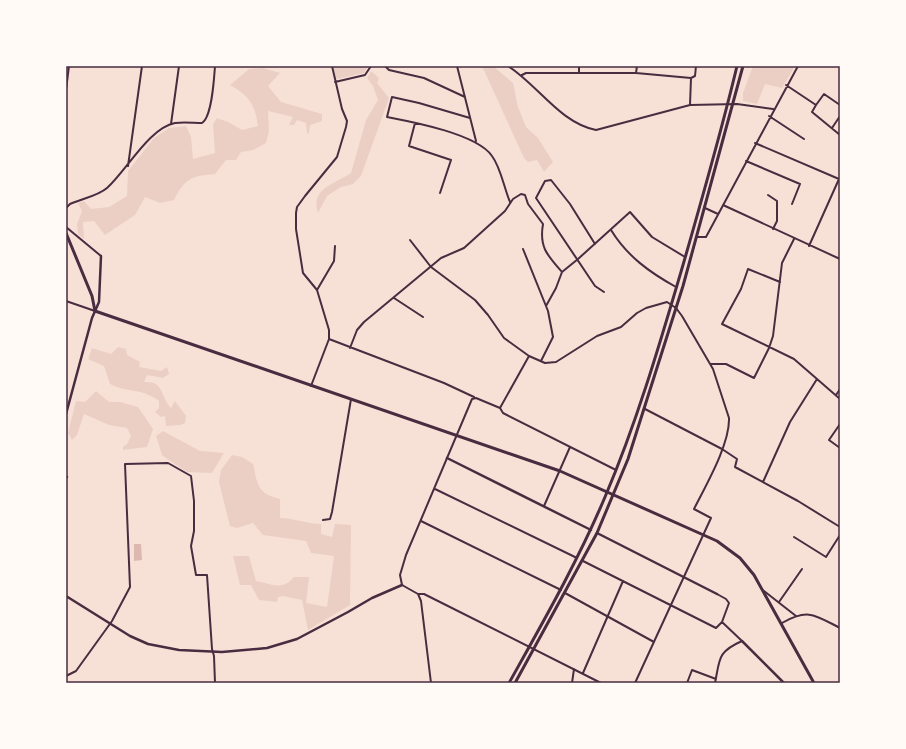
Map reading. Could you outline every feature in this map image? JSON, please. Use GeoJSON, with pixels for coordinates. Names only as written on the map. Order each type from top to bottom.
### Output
{"type":"FeatureCollection","features":[{"type":"Feature","properties":{"kind":"main road"},"geometry":{"type":"LineString","coordinates":[[509,683],[561,590],[591,530],[616,470],[640,406],[672,304],[728,104],[737,66]]}},
{"type":"Feature","properties":{"kind":"main road"},"geometry":{"type":"LineString","coordinates":[[515,683],[597,533],[614,495],[645,409],[676,308],[697,238],[744,66]]}},
{"type":"Feature","properties":{"kind":"main road"},"geometry":{"type":"LineString","coordinates":[[66,236],[92,296],[95,311],[560,471],[703,534],[729,549],[750,569],[764,591],[814,683]]}},
{"type":"Feature","properties":{"kind":"street"},"geometry":{"type":"LineString","coordinates":[[66,90],[69,66]]}},
{"type":"Feature","properties":{"kind":"street"},"geometry":{"type":"LineString","coordinates":[[128,167],[142,66]]}},
{"type":"Feature","properties":{"kind":"street"},"geometry":{"type":"LineString","coordinates":[[170,125],[179,66]]}},
{"type":"Feature","properties":{"kind":"street"},"geometry":{"type":"LineString","coordinates":[[66,208],[70,204],[106,189],[128,167],[153,134],[170,125],[202,123],[205,121],[209,112],[215,66]]}},
{"type":"Feature","properties":{"kind":"street"},"geometry":{"type":"LineString","coordinates":[[311,386],[329,339],[330,330],[317,290],[303,273],[296,228],[296,213],[297,207],[309,190],[337,157],[347,121],[335,82],[332,66]]}},
{"type":"Feature","properties":{"kind":"street"},"geometry":{"type":"LineString","coordinates":[[335,82],[365,75],[371,66]]}},
{"type":"Feature","properties":{"kind":"street"},"geometry":{"type":"LineString","coordinates":[[386,66],[389,70],[424,78],[465,97]]}},
{"type":"Feature","properties":{"kind":"street"},"geometry":{"type":"LineString","coordinates":[[457,66],[476,141]]}},
{"type":"Feature","properties":{"kind":"street"},"geometry":{"type":"LineString","coordinates":[[508,66],[522,75],[564,115],[586,127],[596,130],[690,105],[733,104],[773,109]]}},
{"type":"Feature","properties":{"kind":"street"},"geometry":{"type":"LineString","coordinates":[[579,72],[580,66]]}},
{"type":"Feature","properties":{"kind":"street"},"geometry":{"type":"LineString","coordinates":[[636,73],[637,66]]}},
{"type":"Feature","properties":{"kind":"street"},"geometry":{"type":"LineString","coordinates":[[522,75],[526,73],[579,72],[636,73],[691,78],[695,76],[696,66]]}},
{"type":"Feature","properties":{"kind":"street"},"geometry":{"type":"LineString","coordinates":[[697,238],[706,237],[769,116],[798,66]]}},
{"type":"Feature","properties":{"kind":"street"},"geometry":{"type":"LineString","coordinates":[[690,105],[691,78]]}},
{"type":"Feature","properties":{"kind":"street"},"geometry":{"type":"LineString","coordinates":[[786,86],[816,105]]}},
{"type":"Feature","properties":{"kind":"street"},"geometry":{"type":"LineString","coordinates":[[840,105],[824,94],[812,112],[840,135]]}},
{"type":"Feature","properties":{"kind":"street"},"geometry":{"type":"LineString","coordinates":[[470,118],[392,97],[387,117],[415,123],[476,141],[493,157],[510,202]]}},
{"type":"Feature","properties":{"kind":"street"},"geometry":{"type":"LineString","coordinates":[[769,116],[804,139]]}},
{"type":"Feature","properties":{"kind":"street"},"geometry":{"type":"LineString","coordinates":[[832,128],[840,116]]}},
{"type":"Feature","properties":{"kind":"street"},"geometry":{"type":"LineString","coordinates":[[415,123],[409,146],[451,160],[440,193]]}},
{"type":"Feature","properties":{"kind":"street"},"geometry":{"type":"LineString","coordinates":[[755,143],[839,178],[809,246]]}},
{"type":"Feature","properties":{"kind":"street"},"geometry":{"type":"LineString","coordinates":[[746,160],[800,184],[792,204]]}},
{"type":"Feature","properties":{"kind":"street"},"geometry":{"type":"LineString","coordinates":[[595,244],[570,204],[551,180],[545,181],[536,198],[595,286],[604,292]]}},
{"type":"Feature","properties":{"kind":"street"},"geometry":{"type":"LineString","coordinates":[[350,348],[359,327],[446,255],[464,248],[505,211],[510,202],[521,194],[525,195],[528,204],[542,224],[541,242],[549,257],[562,272]]}},
{"type":"Feature","properties":{"kind":"street"},"geometry":{"type":"LineString","coordinates":[[768,195],[777,201],[777,221],[773,229]]}},
{"type":"Feature","properties":{"kind":"street"},"geometry":{"type":"LineString","coordinates":[[723,205],[840,259]]}},
{"type":"Feature","properties":{"kind":"street"},"geometry":{"type":"LineString","coordinates":[[705,208],[719,214]]}},
{"type":"Feature","properties":{"kind":"street"},"geometry":{"type":"LineString","coordinates":[[546,306],[556,288],[562,272],[630,212],[652,237],[685,257]]}},
{"type":"Feature","properties":{"kind":"street"},"geometry":{"type":"LineString","coordinates":[[66,227],[101,256],[100,294],[66,414]]}},
{"type":"Feature","properties":{"kind":"street"},"geometry":{"type":"LineString","coordinates":[[611,230],[621,246],[641,264],[676,287]]}},
{"type":"Feature","properties":{"kind":"street"},"geometry":{"type":"LineString","coordinates":[[710,364],[726,364],[754,378],[769,348],[774,329],[782,263],[794,239]]}},
{"type":"Feature","properties":{"kind":"street"},"geometry":{"type":"LineString","coordinates":[[410,240],[432,267],[475,300],[488,314],[504,338],[529,356],[546,363],[556,362],[597,336],[621,328],[637,313],[646,308],[666,302],[672,304],[676,308],[710,364],[729,418],[728,431],[722,449],[694,509],[711,518],[635,683]]}},
{"type":"Feature","properties":{"kind":"street"},"geometry":{"type":"LineString","coordinates":[[317,290],[334,261],[335,246]]}},
{"type":"Feature","properties":{"kind":"street"},"geometry":{"type":"LineString","coordinates":[[523,249],[546,306],[553,337],[541,360]]}},
{"type":"Feature","properties":{"kind":"street"},"geometry":{"type":"LineString","coordinates":[[780,282],[748,268],[742,289],[722,324],[794,359],[840,399]]}},
{"type":"Feature","properties":{"kind":"street"},"geometry":{"type":"LineString","coordinates":[[394,298],[423,317]]}},
{"type":"Feature","properties":{"kind":"street"},"geometry":{"type":"LineString","coordinates":[[66,301],[95,311]]}},
{"type":"Feature","properties":{"kind":"street"},"geometry":{"type":"LineString","coordinates":[[329,339],[472,395],[474,398],[500,408],[503,413],[616,470]]}},
{"type":"Feature","properties":{"kind":"street"},"geometry":{"type":"LineString","coordinates":[[500,408],[529,356]]}},
{"type":"Feature","properties":{"kind":"street"},"geometry":{"type":"LineString","coordinates":[[763,482],[790,422],[817,379]]}},
{"type":"Feature","properties":{"kind":"street"},"geometry":{"type":"LineString","coordinates":[[836,395],[840,389]]}},
{"type":"Feature","properties":{"kind":"street"},"geometry":{"type":"LineString","coordinates":[[474,398],[472,399],[421,520],[400,575],[402,585],[418,594],[424,594],[601,683]]}},
{"type":"Feature","properties":{"kind":"street"},"geometry":{"type":"LineString","coordinates":[[323,520],[330,519],[332,512],[351,399]]}},
{"type":"Feature","properties":{"kind":"street"},"geometry":{"type":"LineString","coordinates":[[645,409],[722,449],[737,459],[735,467],[798,501],[840,527]]}},
{"type":"Feature","properties":{"kind":"street"},"geometry":{"type":"LineString","coordinates":[[840,424],[829,440],[840,448]]}},
{"type":"Feature","properties":{"kind":"street"},"geometry":{"type":"LineString","coordinates":[[544,507],[570,447]]}},
{"type":"Feature","properties":{"kind":"street"},"geometry":{"type":"LineString","coordinates":[[447,458],[591,530]]}},
{"type":"Feature","properties":{"kind":"street"},"geometry":{"type":"LineString","coordinates":[[66,676],[76,671],[109,623],[130,587],[125,464],[168,463],[191,476],[194,501],[194,531],[191,546],[196,575],[207,575],[212,649],[214,652],[214,683]]}},
{"type":"Feature","properties":{"kind":"street"},"geometry":{"type":"LineString","coordinates":[[66,464],[66,485]]}},
{"type":"Feature","properties":{"kind":"street"},"geometry":{"type":"LineString","coordinates":[[435,489],[576,558]]}},
{"type":"Feature","properties":{"kind":"street"},"geometry":{"type":"LineString","coordinates":[[421,520],[561,590]]}},
{"type":"Feature","properties":{"kind":"street"},"geometry":{"type":"LineString","coordinates":[[582,560],[716,628],[722,622],[729,603],[726,599],[597,533]]}},
{"type":"Feature","properties":{"kind":"street"},"geometry":{"type":"LineString","coordinates":[[794,537],[826,557],[840,535]]}},
{"type":"Feature","properties":{"kind":"street"},"geometry":{"type":"LineString","coordinates":[[779,602],[802,568]]}},
{"type":"Feature","properties":{"kind":"street"},"geometry":{"type":"LineString","coordinates":[[583,673],[623,581]]}},
{"type":"Feature","properties":{"kind":"street"},"geometry":{"type":"LineString","coordinates":[[66,596],[130,636],[156,646],[214,652],[252,650],[274,646],[297,639],[372,598],[402,585]]}},
{"type":"Feature","properties":{"kind":"street"},"geometry":{"type":"LineString","coordinates":[[764,591],[796,616]]}},
{"type":"Feature","properties":{"kind":"street"},"geometry":{"type":"LineString","coordinates":[[565,593],[654,642]]}},
{"type":"Feature","properties":{"kind":"street"},"geometry":{"type":"LineString","coordinates":[[418,594],[422,608],[431,683]]}},
{"type":"Feature","properties":{"kind":"street"},"geometry":{"type":"LineString","coordinates":[[782,624],[796,616],[815,615],[840,628]]}},
{"type":"Feature","properties":{"kind":"street"},"geometry":{"type":"LineString","coordinates":[[722,622],[784,683]]}},
{"type":"Feature","properties":{"kind":"street"},"geometry":{"type":"LineString","coordinates":[[714,683],[722,653],[729,647],[742,641]]}},
{"type":"Feature","properties":{"kind":"street"},"geometry":{"type":"LineString","coordinates":[[572,683],[574,669]]}},
{"type":"Feature","properties":{"kind":"street"},"geometry":{"type":"LineString","coordinates":[[687,683],[692,670],[716,679]]}},
{"type":"Feature","properties":{"kind":"shaded area"},"geometry":{"type":"Polygon","coordinates":[[[333,66],[368,66],[364,73],[338,79],[335,78],[333,66]]]}},
{"type":"Feature","properties":{"kind":"shaded area"},"geometry":{"type":"Polygon","coordinates":[[[482,66],[493,66],[513,83],[518,107],[526,127],[538,138],[553,162],[544,172],[537,160],[528,162],[524,158],[482,66]]]}},
{"type":"Feature","properties":{"kind":"shaded area"},"geometry":{"type":"Polygon","coordinates":[[[753,66],[795,66],[782,88],[765,84],[757,104],[743,101],[743,93],[753,66]]]}},
{"type":"Feature","properties":{"kind":"shaded area"},"geometry":{"type":"Polygon","coordinates":[[[263,68],[280,73],[268,86],[281,102],[322,114],[322,121],[310,125],[309,133],[307,134],[306,123],[297,120],[294,125],[289,125],[293,117],[268,111],[269,131],[266,143],[253,150],[241,152],[236,160],[226,160],[215,174],[195,177],[190,180],[182,187],[174,200],[160,203],[145,197],[135,215],[105,235],[94,221],[83,222],[84,239],[78,234],[77,224],[82,211],[78,203],[84,201],[91,209],[109,207],[127,196],[128,171],[154,138],[169,128],[186,126],[191,137],[193,159],[215,153],[213,124],[217,118],[242,130],[258,126],[257,118],[250,101],[242,93],[230,85],[249,69],[263,68]]]}},
{"type":"Feature","properties":{"kind":"shaded area"},"geometry":{"type":"Polygon","coordinates":[[[371,71],[379,78],[377,83],[389,98],[361,176],[353,184],[341,187],[327,196],[318,213],[316,205],[321,192],[331,184],[351,173],[366,120],[378,100],[373,86],[367,78],[371,71]]]}},
{"type":"Feature","properties":{"kind":"shaded area"},"geometry":{"type":"Polygon","coordinates":[[[118,347],[126,349],[127,355],[140,362],[139,367],[161,371],[167,367],[169,374],[163,378],[147,375],[144,382],[157,385],[171,408],[175,401],[186,416],[185,423],[166,426],[165,416],[161,417],[155,412],[159,408],[159,401],[147,394],[123,389],[110,384],[104,366],[88,359],[92,348],[111,354],[118,347]]]}},
{"type":"Feature","properties":{"kind":"shaded area"},"geometry":{"type":"Polygon","coordinates":[[[96,391],[109,402],[120,402],[138,407],[153,429],[147,447],[123,450],[123,447],[127,444],[131,436],[127,428],[109,425],[84,414],[77,435],[72,440],[68,433],[76,401],[85,402],[96,391]]]}},
{"type":"Feature","properties":{"kind":"shaded area"},"geometry":{"type":"Polygon","coordinates":[[[163,431],[200,451],[224,453],[212,473],[187,472],[162,455],[156,436],[163,431]]]}},
{"type":"Feature","properties":{"kind":"shaded area"},"geometry":{"type":"Polygon","coordinates":[[[232,455],[242,457],[253,464],[260,488],[272,497],[280,499],[280,518],[321,524],[321,534],[332,537],[335,524],[351,525],[350,605],[308,630],[302,600],[283,596],[278,597],[277,602],[259,600],[251,585],[240,585],[233,556],[249,556],[256,581],[272,585],[281,585],[286,584],[294,577],[309,577],[306,603],[327,607],[334,556],[311,553],[306,541],[263,535],[253,523],[237,528],[230,526],[219,482],[221,470],[232,455]]]}},
{"type":"Feature","properties":{"kind":"shaded area"},"geometry":{"type":"Polygon","coordinates":[[[134,544],[141,544],[142,560],[134,561],[134,544]]]}}]}
